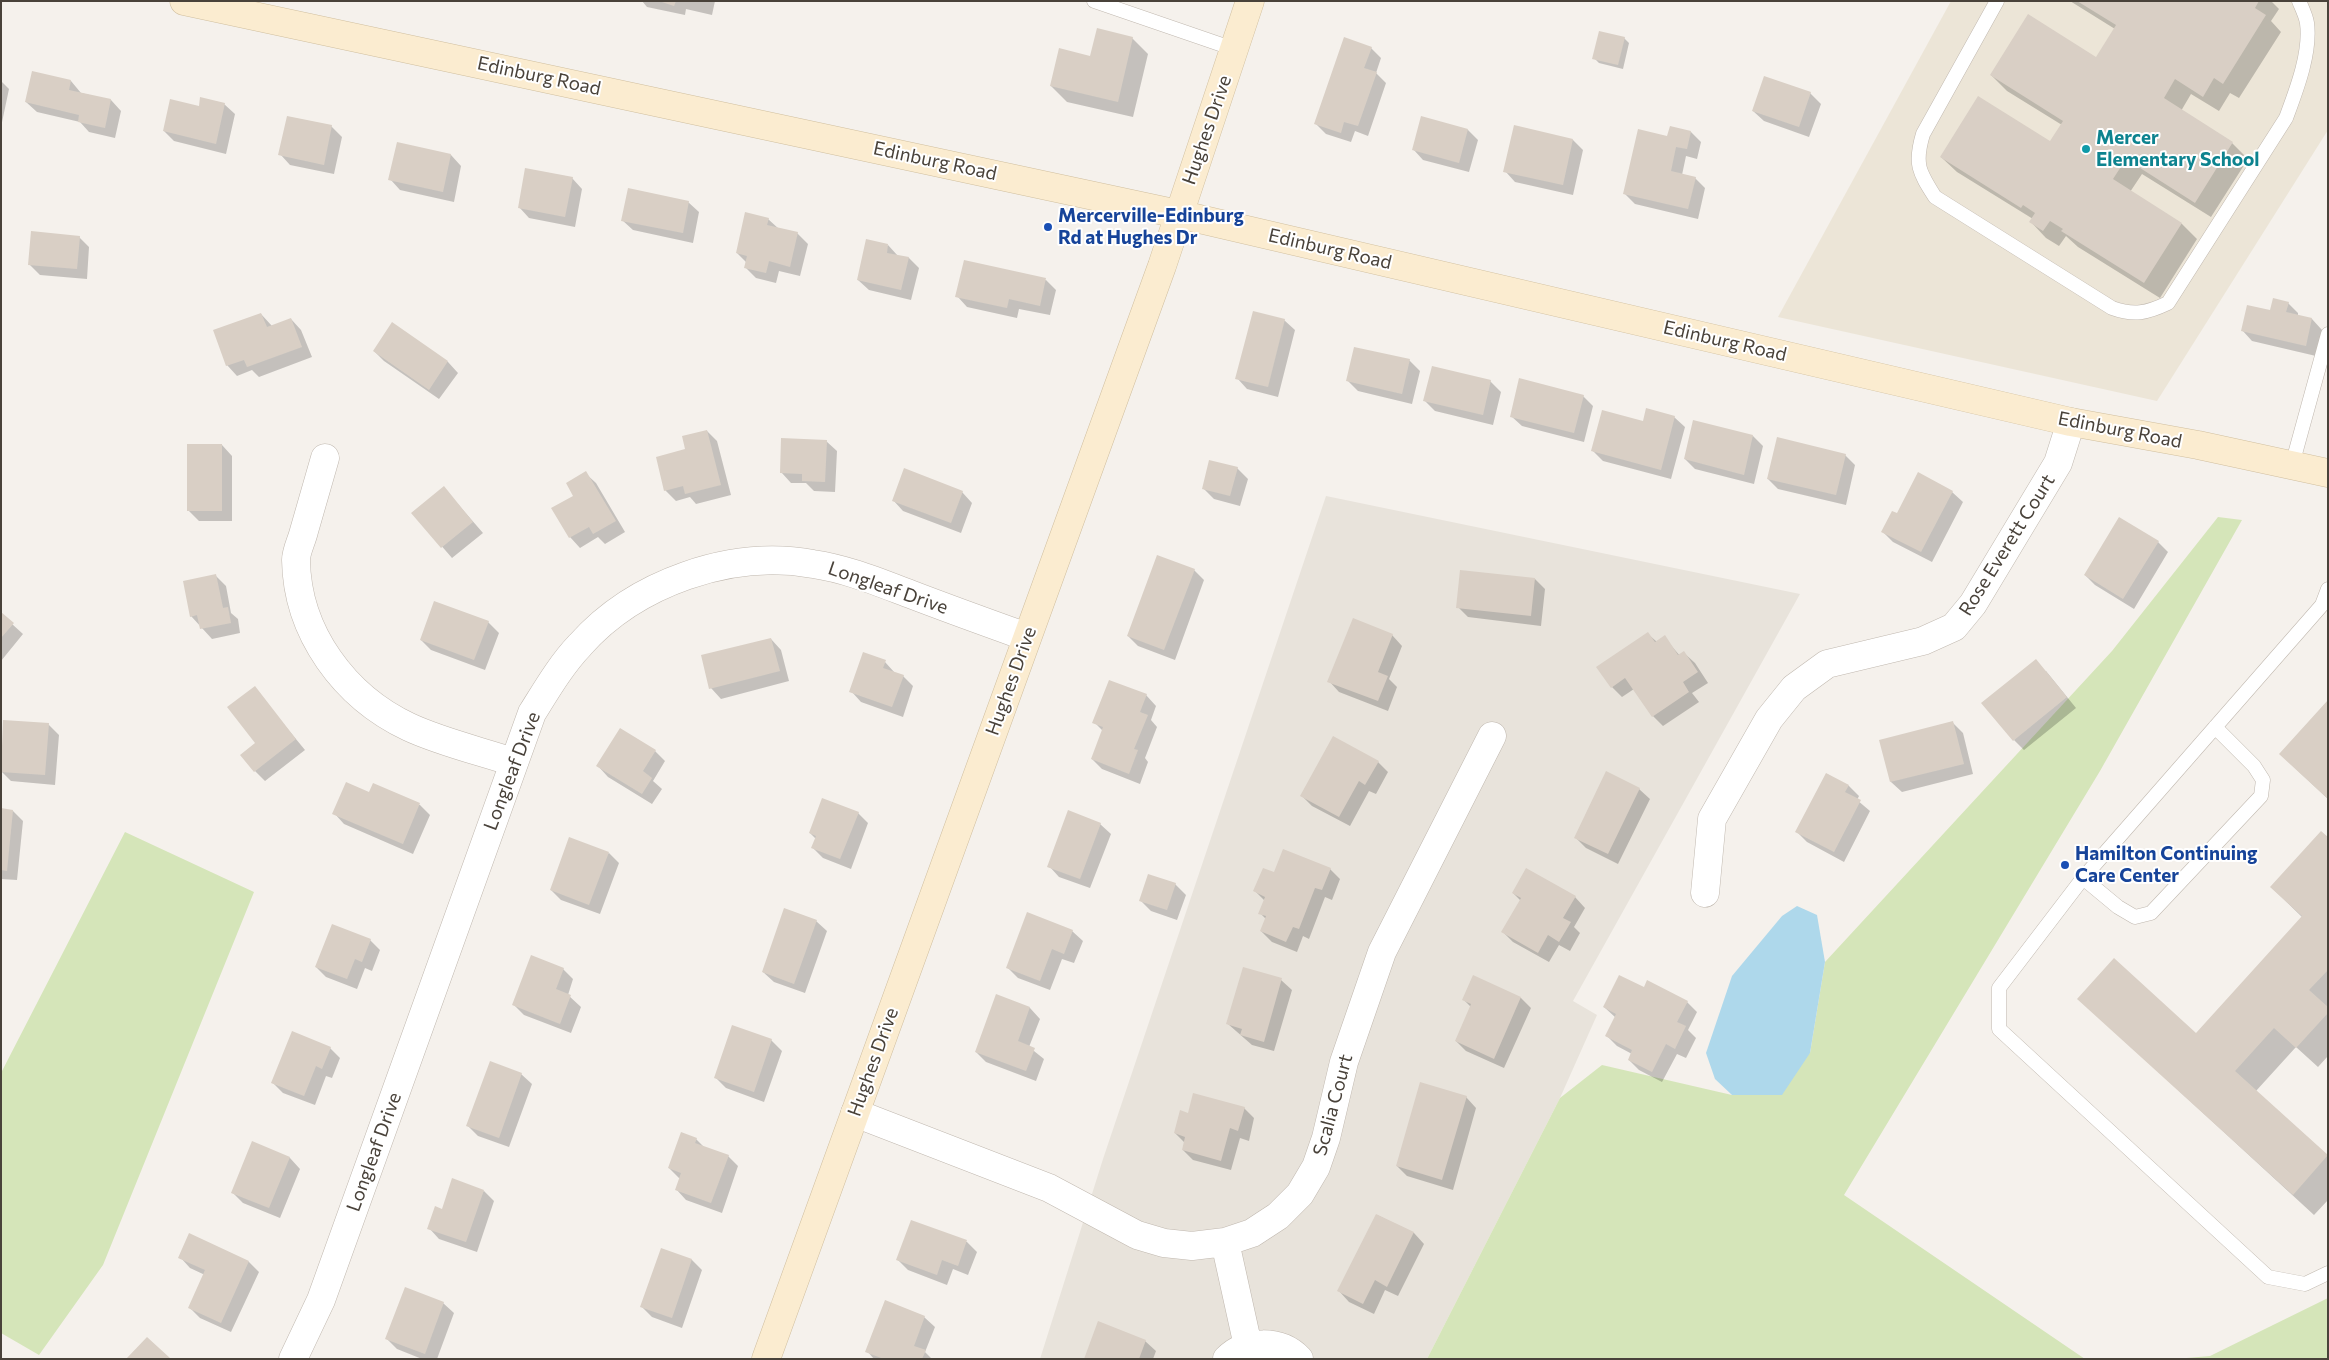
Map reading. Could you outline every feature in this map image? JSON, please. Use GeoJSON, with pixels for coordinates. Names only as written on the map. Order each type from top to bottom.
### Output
{"type":"FeatureCollection","features":[{"type":"Feature","properties":{"kind":"main road","name":"Edinburg Road"},"geometry":{"type":"LineString","coordinates":[[184,1],[1178,214],[2071,422],[2198,445],[2328,473]]}},
{"type":"Feature","properties":{"kind":"main road","name":"Hughes Drive"},"geometry":{"type":"LineString","coordinates":[[766,1359],[1162,266],[1250,1]]}},
{"type":"Feature","properties":{"kind":"street","name":"Rose Everett Court"},"geometry":{"type":"LineString","coordinates":[[1705,893],[1712,819],[1769,719],[1794,688],[1827,664],[1923,641],[1954,626],[1973,604],[2058,463],[2071,422]]}},
{"type":"Feature","properties":{"kind":"street"},"geometry":{"type":"LineString","coordinates":[[325,458],[296,558],[300,594],[310,625],[326,657],[346,683],[378,710],[410,728],[513,762]]}},
{"type":"Feature","properties":{"kind":"street","name":"Longleaf Drive"},"geometry":{"type":"LineString","coordinates":[[293,1359],[321,1300],[532,713],[554,676],[580,644],[616,613],[652,591],[690,574],[732,564],[769,561],[811,563],[848,571],[1027,637]]}},
{"type":"Feature","properties":{"kind":"street","name":"Scalia Court"},"geometry":{"type":"LineString","coordinates":[[855,1113],[1049,1188],[1137,1235],[1164,1244],[1192,1246],[1224,1242],[1252,1233],[1278,1216],[1300,1194],[1316,1167],[1326,1138],[1344,1062],[1382,952],[1492,736]]}},
{"type":"Feature","properties":{"kind":"street"},"geometry":{"type":"LineString","coordinates":[[1224,1242],[1237,1352],[1264,1344],[1281,1347],[1298,1359]]}},
{"type":"Feature","properties":{"kind":"lane"},"geometry":{"type":"LineString","coordinates":[[1094,1],[1234,49]]}},
{"type":"Feature","properties":{"kind":"lane"},"geometry":{"type":"LineString","coordinates":[[1997,1],[1923,134],[1917,153],[1919,169],[1935,197],[2112,308],[2130,314],[2155,309],[2168,304],[2286,118],[2297,88],[2305,53],[2307,23],[2299,1]]}},
{"type":"Feature","properties":{"kind":"lane"},"geometry":{"type":"LineString","coordinates":[[2292,465],[2328,334]]}},
{"type":"Feature","properties":{"kind":"lane"},"geometry":{"type":"LineString","coordinates":[[2328,589],[2322,605],[2083,878],[1999,988],[1999,1029],[2268,1277],[2305,1284],[2328,1273]]}},
{"type":"Feature","properties":{"kind":"lane"},"geometry":{"type":"LineString","coordinates":[[2083,878],[2118,907],[2135,916],[2151,912],[2262,796],[2263,780],[2254,766],[2215,727]]}},
{"type":"Feature","properties":{"kind":"shaded area"},"geometry":{"type":"Polygon","coordinates":[[[1951,1],[2328,1],[2328,130],[2157,401],[1778,317],[1951,1]]]}},
{"type":"Feature","properties":{"kind":"shaded area"},"geometry":{"type":"Polygon","coordinates":[[[1326,496],[1800,594],[1573,1001],[1597,1015],[1560,1098],[1427,1359],[1040,1359],[1103,1159],[1326,496]]]}},
{"type":"Feature","properties":{"kind":"green space"},"geometry":{"type":"Polygon","coordinates":[[[2218,517],[2242,520],[2100,771],[1844,1195],[2085,1359],[1427,1359],[1560,1098],[1602,1065],[1732,1095],[1810,1053],[1825,962],[2112,651],[2218,517]]]}},
{"type":"Feature","properties":{"kind":"green space"},"geometry":{"type":"Polygon","coordinates":[[[125,832],[254,892],[103,1265],[39,1355],[1,1333],[1,1073],[125,832]]]}},
{"type":"Feature","properties":{"kind":"green space"},"geometry":{"type":"Polygon","coordinates":[[[2328,1298],[2328,1359],[2175,1359],[2210,1356],[2328,1298]]]}},
{"type":"Feature","properties":{"kind":"water"},"geometry":{"type":"Polygon","coordinates":[[[1797,906],[1817,915],[1825,962],[1810,1053],[1782,1095],[1732,1095],[1715,1079],[1706,1053],[1732,976],[1782,916],[1797,906]]]}},
{"type":"Feature","properties":{"kind":"building"},"geometry":{"type":"Polygon","coordinates":[[[659,1],[676,1],[674,6],[659,1]]]}},
{"type":"Feature","properties":{"kind":"building","name":"Mercer Elementary School"},"geometry":{"type":"Polygon","coordinates":[[[2077,1],[2259,1],[2255,8],[2266,15],[2223,84],[2214,78],[2203,97],[2175,79],[2164,98],[2233,142],[2195,203],[2126,159],[2113,179],[2182,223],[2144,283],[2061,231],[2063,229],[2050,221],[2043,231],[2029,222],[2035,213],[2023,205],[2021,208],[1940,157],[1978,96],[2050,141],[2063,121],[1990,75],[2028,14],[2096,57],[2116,25],[2077,1]]]}},
{"type":"Feature","properties":{"kind":"building"},"geometry":{"type":"Polygon","coordinates":[[[1097,28],[1133,37],[1118,102],[1050,86],[1059,48],[1090,56],[1097,28]]]}},
{"type":"Feature","properties":{"kind":"building"},"geometry":{"type":"Polygon","coordinates":[[[1599,31],[1625,37],[1618,65],[1592,59],[1599,31]]]}},
{"type":"Feature","properties":{"kind":"building"},"geometry":{"type":"Polygon","coordinates":[[[1344,37],[1372,47],[1364,68],[1377,72],[1358,126],[1344,122],[1341,133],[1314,124],[1344,37]]]}},
{"type":"Feature","properties":{"kind":"building"},"geometry":{"type":"Polygon","coordinates":[[[32,71],[71,80],[69,90],[111,99],[105,128],[78,122],[79,115],[25,102],[32,71]]]}},
{"type":"Feature","properties":{"kind":"building"},"geometry":{"type":"Polygon","coordinates":[[[1764,76],[1811,92],[1799,127],[1752,111],[1764,76]]]}},
{"type":"Feature","properties":{"kind":"building"},"geometry":{"type":"Polygon","coordinates":[[[200,97],[225,103],[216,144],[163,131],[170,99],[199,106],[200,97]]]}},
{"type":"Feature","properties":{"kind":"building"},"geometry":{"type":"Polygon","coordinates":[[[287,116],[332,125],[324,165],[278,155],[287,116]]]}},
{"type":"Feature","properties":{"kind":"building"},"geometry":{"type":"Polygon","coordinates":[[[1421,116],[1468,129],[1459,163],[1412,150],[1421,116]]]}},
{"type":"Feature","properties":{"kind":"building"},"geometry":{"type":"Polygon","coordinates":[[[1514,125],[1573,139],[1563,185],[1503,172],[1514,125]]]}},
{"type":"Feature","properties":{"kind":"building"},"geometry":{"type":"Polygon","coordinates":[[[1670,126],[1691,131],[1687,149],[1676,147],[1671,171],[1696,177],[1688,209],[1623,194],[1638,129],[1667,136],[1670,126]]]}},
{"type":"Feature","properties":{"kind":"building"},"geometry":{"type":"Polygon","coordinates":[[[397,142],[451,154],[443,192],[388,180],[397,142]]]}},
{"type":"Feature","properties":{"kind":"building"},"geometry":{"type":"Polygon","coordinates":[[[525,168],[573,177],[565,217],[518,208],[525,168]]]}},
{"type":"Feature","properties":{"kind":"building"},"geometry":{"type":"Polygon","coordinates":[[[628,188],[689,201],[683,233],[621,221],[628,188]]]}},
{"type":"Feature","properties":{"kind":"building"},"geometry":{"type":"Polygon","coordinates":[[[745,212],[769,218],[767,225],[798,232],[790,267],[769,261],[766,273],[744,268],[747,256],[736,253],[745,212]]]}},
{"type":"Feature","properties":{"kind":"building"},"geometry":{"type":"Polygon","coordinates":[[[31,231],[80,236],[77,269],[28,265],[31,231]]]}},
{"type":"Feature","properties":{"kind":"building"},"geometry":{"type":"Polygon","coordinates":[[[866,239],[888,244],[887,253],[909,257],[901,290],[857,280],[866,239]]]}},
{"type":"Feature","properties":{"kind":"building"},"geometry":{"type":"Polygon","coordinates":[[[964,260],[1046,278],[1040,306],[1009,299],[1007,308],[955,297],[964,260]]]}},
{"type":"Feature","properties":{"kind":"building"},"geometry":{"type":"Polygon","coordinates":[[[2273,298],[2289,302],[2286,312],[2312,318],[2306,346],[2241,331],[2247,305],[2270,310],[2273,298]]]}},
{"type":"Feature","properties":{"kind":"building"},"geometry":{"type":"Polygon","coordinates":[[[1253,311],[1285,319],[1268,387],[1235,379],[1253,311]]]}},
{"type":"Feature","properties":{"kind":"building"},"geometry":{"type":"Polygon","coordinates":[[[261,313],[267,327],[291,318],[302,347],[247,367],[244,360],[226,366],[213,330],[261,313]]]}},
{"type":"Feature","properties":{"kind":"building"},"geometry":{"type":"Polygon","coordinates":[[[392,322],[448,361],[429,390],[373,351],[392,322]]]}},
{"type":"Feature","properties":{"kind":"building"},"geometry":{"type":"Polygon","coordinates":[[[1354,347],[1410,359],[1402,394],[1346,381],[1354,347]]]}},
{"type":"Feature","properties":{"kind":"building"},"geometry":{"type":"Polygon","coordinates":[[[1432,366],[1491,380],[1483,415],[1423,401],[1432,366]]]}},
{"type":"Feature","properties":{"kind":"building"},"geometry":{"type":"Polygon","coordinates":[[[1519,378],[1584,395],[1574,433],[1510,417],[1519,378]]]}},
{"type":"Feature","properties":{"kind":"building"},"geometry":{"type":"Polygon","coordinates":[[[1646,408],[1675,416],[1661,470],[1591,451],[1602,410],[1643,421],[1646,408]]]}},
{"type":"Feature","properties":{"kind":"building"},"geometry":{"type":"Polygon","coordinates":[[[1693,420],[1753,435],[1744,475],[1684,459],[1693,420]]]}},
{"type":"Feature","properties":{"kind":"building"},"geometry":{"type":"Polygon","coordinates":[[[707,430],[721,485],[685,494],[683,486],[664,491],[656,457],[685,449],[682,436],[707,430]]]}},
{"type":"Feature","properties":{"kind":"building"},"geometry":{"type":"Polygon","coordinates":[[[1777,437],[1846,454],[1836,495],[1767,479],[1777,437]]]}},
{"type":"Feature","properties":{"kind":"building"},"geometry":{"type":"Polygon","coordinates":[[[781,438],[827,440],[825,482],[802,481],[802,474],[780,473],[781,438]]]}},
{"type":"Feature","properties":{"kind":"building"},"geometry":{"type":"Polygon","coordinates":[[[187,444],[222,444],[222,511],[187,511],[187,444]]]}},
{"type":"Feature","properties":{"kind":"building"},"geometry":{"type":"Polygon","coordinates":[[[1209,460],[1238,467],[1230,496],[1202,489],[1209,460]]]}},
{"type":"Feature","properties":{"kind":"building"},"geometry":{"type":"Polygon","coordinates":[[[904,468],[963,491],[951,523],[892,501],[904,468]]]}},
{"type":"Feature","properties":{"kind":"building"},"geometry":{"type":"Polygon","coordinates":[[[586,471],[616,521],[593,534],[589,527],[569,538],[551,508],[573,496],[566,483],[586,471]]]}},
{"type":"Feature","properties":{"kind":"building"},"geometry":{"type":"Polygon","coordinates":[[[1918,472],[1953,491],[1921,552],[1881,532],[1892,511],[1897,513],[1918,472]]]}},
{"type":"Feature","properties":{"kind":"building"},"geometry":{"type":"Polygon","coordinates":[[[444,486],[473,522],[441,548],[411,513],[444,486]]]}},
{"type":"Feature","properties":{"kind":"building"},"geometry":{"type":"Polygon","coordinates":[[[2119,517],[2159,541],[2123,599],[2084,575],[2119,517]]]}},
{"type":"Feature","properties":{"kind":"building"},"geometry":{"type":"Polygon","coordinates":[[[1157,555],[1195,569],[1164,650],[1127,636],[1157,555]]]}},
{"type":"Feature","properties":{"kind":"building"},"geometry":{"type":"Polygon","coordinates":[[[1460,570],[1535,578],[1531,616],[1456,608],[1460,570]]]}},
{"type":"Feature","properties":{"kind":"building"},"geometry":{"type":"Polygon","coordinates":[[[216,574],[223,608],[228,607],[231,623],[200,629],[197,615],[190,617],[183,581],[216,574]]]}},
{"type":"Feature","properties":{"kind":"building"},"geometry":{"type":"Polygon","coordinates":[[[434,601],[489,621],[474,660],[420,640],[434,601]]]}},
{"type":"Feature","properties":{"kind":"building"},"geometry":{"type":"Polygon","coordinates":[[[1,612],[14,623],[1,638],[1,612]]]}},
{"type":"Feature","properties":{"kind":"building"},"geometry":{"type":"Polygon","coordinates":[[[1353,618],[1393,634],[1378,672],[1388,676],[1378,701],[1327,682],[1353,618]]]}},
{"type":"Feature","properties":{"kind":"building"},"geometry":{"type":"Polygon","coordinates":[[[1648,632],[1655,642],[1665,635],[1678,655],[1684,651],[1698,672],[1683,682],[1689,692],[1652,717],[1625,678],[1611,688],[1596,667],[1648,632]]]}},
{"type":"Feature","properties":{"kind":"building"},"geometry":{"type":"Polygon","coordinates":[[[771,638],[780,671],[709,689],[701,655],[771,638]]]}},
{"type":"Feature","properties":{"kind":"building"},"geometry":{"type":"Polygon","coordinates":[[[863,652],[886,660],[883,668],[904,675],[892,707],[849,692],[863,652]]]}},
{"type":"Feature","properties":{"kind":"building"},"geometry":{"type":"Polygon","coordinates":[[[2036,659],[2067,697],[2013,741],[1981,703],[2036,659]]]}},
{"type":"Feature","properties":{"kind":"building"},"geometry":{"type":"Polygon","coordinates":[[[1109,680],[1147,694],[1140,712],[1148,715],[1134,749],[1138,750],[1129,774],[1091,759],[1103,727],[1092,723],[1109,680]]]}},
{"type":"Feature","properties":{"kind":"building"},"geometry":{"type":"Polygon","coordinates":[[[255,686],[296,739],[254,772],[240,755],[255,743],[227,707],[255,686]]]}},
{"type":"Feature","properties":{"kind":"building"},"geometry":{"type":"Polygon","coordinates":[[[2328,700],[2328,799],[2279,754],[2328,700]]]}},
{"type":"Feature","properties":{"kind":"building"},"geometry":{"type":"Polygon","coordinates":[[[3,720],[49,723],[45,775],[1,772],[3,720]]]}},
{"type":"Feature","properties":{"kind":"building"},"geometry":{"type":"Polygon","coordinates":[[[1953,721],[1964,764],[1890,782],[1879,740],[1953,721]]]}},
{"type":"Feature","properties":{"kind":"building"},"geometry":{"type":"Polygon","coordinates":[[[620,728],[656,750],[643,771],[652,778],[642,794],[596,766],[620,728]]]}},
{"type":"Feature","properties":{"kind":"building"},"geometry":{"type":"Polygon","coordinates":[[[1333,736],[1379,761],[1365,785],[1359,781],[1339,817],[1300,796],[1333,736]]]}},
{"type":"Feature","properties":{"kind":"building"},"geometry":{"type":"Polygon","coordinates":[[[1606,771],[1640,788],[1608,854],[1574,838],[1606,771]]]}},
{"type":"Feature","properties":{"kind":"building"},"geometry":{"type":"Polygon","coordinates":[[[1826,773],[1849,785],[1845,792],[1861,800],[1834,852],[1795,832],[1826,773]]]}},
{"type":"Feature","properties":{"kind":"building"},"geometry":{"type":"Polygon","coordinates":[[[346,782],[369,792],[373,783],[420,803],[403,844],[332,814],[346,782]]]}},
{"type":"Feature","properties":{"kind":"building"},"geometry":{"type":"Polygon","coordinates":[[[822,798],[859,812],[840,859],[811,848],[816,836],[809,833],[822,798]]]}},
{"type":"Feature","properties":{"kind":"building"},"geometry":{"type":"Polygon","coordinates":[[[1,808],[13,810],[7,871],[1,870],[1,808]]]}},
{"type":"Feature","properties":{"kind":"building"},"geometry":{"type":"Polygon","coordinates":[[[1068,810],[1101,823],[1080,879],[1047,867],[1068,810]]]}},
{"type":"Feature","properties":{"kind":"building"},"geometry":{"type":"Polygon","coordinates":[[[2321,831],[2328,837],[2328,970],[2309,990],[2328,1007],[2328,1013],[2296,1048],[2274,1028],[2235,1071],[2328,1155],[2293,1195],[2077,999],[2114,958],[2196,1033],[2302,916],[2270,887],[2321,831]]]}},
{"type":"Feature","properties":{"kind":"building"},"geometry":{"type":"Polygon","coordinates":[[[569,837],[609,852],[589,905],[550,890],[569,837]]]}},
{"type":"Feature","properties":{"kind":"building"},"geometry":{"type":"Polygon","coordinates":[[[1283,849],[1331,868],[1322,890],[1315,888],[1299,929],[1293,927],[1286,942],[1260,931],[1266,916],[1258,914],[1265,897],[1253,891],[1263,868],[1274,872],[1283,849]]]}},
{"type":"Feature","properties":{"kind":"building"},"geometry":{"type":"Polygon","coordinates":[[[1526,868],[1576,896],[1563,918],[1571,922],[1559,942],[1548,935],[1538,953],[1501,932],[1521,898],[1512,893],[1526,868]]]}},
{"type":"Feature","properties":{"kind":"building"},"geometry":{"type":"Polygon","coordinates":[[[1148,874],[1176,883],[1167,910],[1139,901],[1148,874]]]}},
{"type":"Feature","properties":{"kind":"building"},"geometry":{"type":"Polygon","coordinates":[[[784,908],[817,920],[794,984],[762,972],[784,908]]]}},
{"type":"Feature","properties":{"kind":"building"},"geometry":{"type":"Polygon","coordinates":[[[1027,912],[1073,930],[1064,954],[1052,949],[1040,981],[1006,968],[1027,912]]]}},
{"type":"Feature","properties":{"kind":"building"},"geometry":{"type":"Polygon","coordinates":[[[332,924],[371,939],[362,962],[355,959],[347,979],[315,967],[332,924]]]}},
{"type":"Feature","properties":{"kind":"building"},"geometry":{"type":"Polygon","coordinates":[[[531,955],[564,968],[556,989],[571,995],[560,1024],[512,1005],[531,955]]]}},
{"type":"Feature","properties":{"kind":"building"},"geometry":{"type":"Polygon","coordinates":[[[1243,967],[1282,978],[1264,1042],[1240,1035],[1242,1029],[1226,1024],[1243,967]]]}},
{"type":"Feature","properties":{"kind":"building"},"geometry":{"type":"Polygon","coordinates":[[[1473,975],[1521,997],[1494,1059],[1455,1041],[1471,1004],[1462,1000],[1473,975]]]}},
{"type":"Feature","properties":{"kind":"building"},"geometry":{"type":"Polygon","coordinates":[[[1619,975],[1644,987],[1647,980],[1688,1001],[1677,1022],[1686,1026],[1675,1049],[1666,1044],[1652,1072],[1628,1060],[1632,1050],[1605,1036],[1616,1014],[1603,1007],[1619,975]]]}},
{"type":"Feature","properties":{"kind":"building"},"geometry":{"type":"Polygon","coordinates":[[[996,994],[1030,1007],[1018,1041],[1035,1048],[1026,1071],[975,1052],[996,994]]]}},
{"type":"Feature","properties":{"kind":"building"},"geometry":{"type":"Polygon","coordinates":[[[732,1025],[772,1039],[754,1092],[714,1078],[732,1025]]]}},
{"type":"Feature","properties":{"kind":"building"},"geometry":{"type":"Polygon","coordinates":[[[292,1031],[331,1047],[322,1069],[316,1066],[304,1096],[271,1083],[292,1031]]]}},
{"type":"Feature","properties":{"kind":"building"},"geometry":{"type":"Polygon","coordinates":[[[490,1061],[522,1073],[499,1138],[466,1126],[490,1061]]]}},
{"type":"Feature","properties":{"kind":"building"},"geometry":{"type":"Polygon","coordinates":[[[1420,1082],[1467,1096],[1442,1180],[1396,1166],[1420,1082]]]}},
{"type":"Feature","properties":{"kind":"building"},"geometry":{"type":"Polygon","coordinates":[[[1193,1093],[1245,1107],[1238,1131],[1230,1128],[1221,1161],[1182,1150],[1185,1137],[1174,1133],[1180,1110],[1188,1113],[1193,1093]]]}},
{"type":"Feature","properties":{"kind":"building"},"geometry":{"type":"Polygon","coordinates":[[[681,1132],[697,1138],[695,1143],[729,1155],[711,1203],[675,1190],[681,1173],[668,1168],[681,1132]]]}},
{"type":"Feature","properties":{"kind":"building"},"geometry":{"type":"Polygon","coordinates":[[[252,1141],[290,1157],[269,1208],[231,1193],[252,1141]]]}},
{"type":"Feature","properties":{"kind":"building"},"geometry":{"type":"Polygon","coordinates":[[[452,1178],[484,1190],[466,1242],[427,1229],[435,1206],[442,1209],[452,1178]]]}},
{"type":"Feature","properties":{"kind":"building"},"geometry":{"type":"Polygon","coordinates":[[[1376,1214],[1414,1232],[1387,1287],[1375,1280],[1363,1304],[1337,1291],[1376,1214]]]}},
{"type":"Feature","properties":{"kind":"building"},"geometry":{"type":"Polygon","coordinates":[[[911,1220],[967,1240],[958,1266],[942,1260],[937,1275],[896,1260],[911,1220]]]}},
{"type":"Feature","properties":{"kind":"building"},"geometry":{"type":"Polygon","coordinates":[[[189,1233],[249,1261],[221,1323],[188,1308],[205,1270],[178,1258],[189,1233]]]}},
{"type":"Feature","properties":{"kind":"building"},"geometry":{"type":"Polygon","coordinates":[[[661,1248],[692,1259],[672,1318],[640,1307],[661,1248]]]}},
{"type":"Feature","properties":{"kind":"building"},"geometry":{"type":"Polygon","coordinates":[[[405,1287],[444,1302],[425,1354],[385,1339],[405,1287]]]}},
{"type":"Feature","properties":{"kind":"building"},"geometry":{"type":"Polygon","coordinates":[[[885,1300],[925,1316],[914,1346],[926,1350],[922,1359],[884,1359],[865,1352],[885,1300]]]}},
{"type":"Feature","properties":{"kind":"building"},"geometry":{"type":"Polygon","coordinates":[[[1098,1321],[1146,1340],[1139,1359],[1084,1359],[1098,1321]]]}},
{"type":"Feature","properties":{"kind":"building"},"geometry":{"type":"Polygon","coordinates":[[[147,1337],[170,1358],[126,1359],[147,1337]]]}},
{"type":"Feature","properties":{"kind":"place","name":"Mercer Elementary School"},"geometry":{"type":"Point","coordinates":[2086,149]}},
{"type":"Feature","properties":{"kind":"place","name":"Mercerville-Edinburg Rd at Hughes Dr"},"geometry":{"type":"Point","coordinates":[1048,227]}},
{"type":"Feature","properties":{"kind":"place","name":"Hamilton Continuing Care Center"},"geometry":{"type":"Point","coordinates":[2065,865]}}]}
